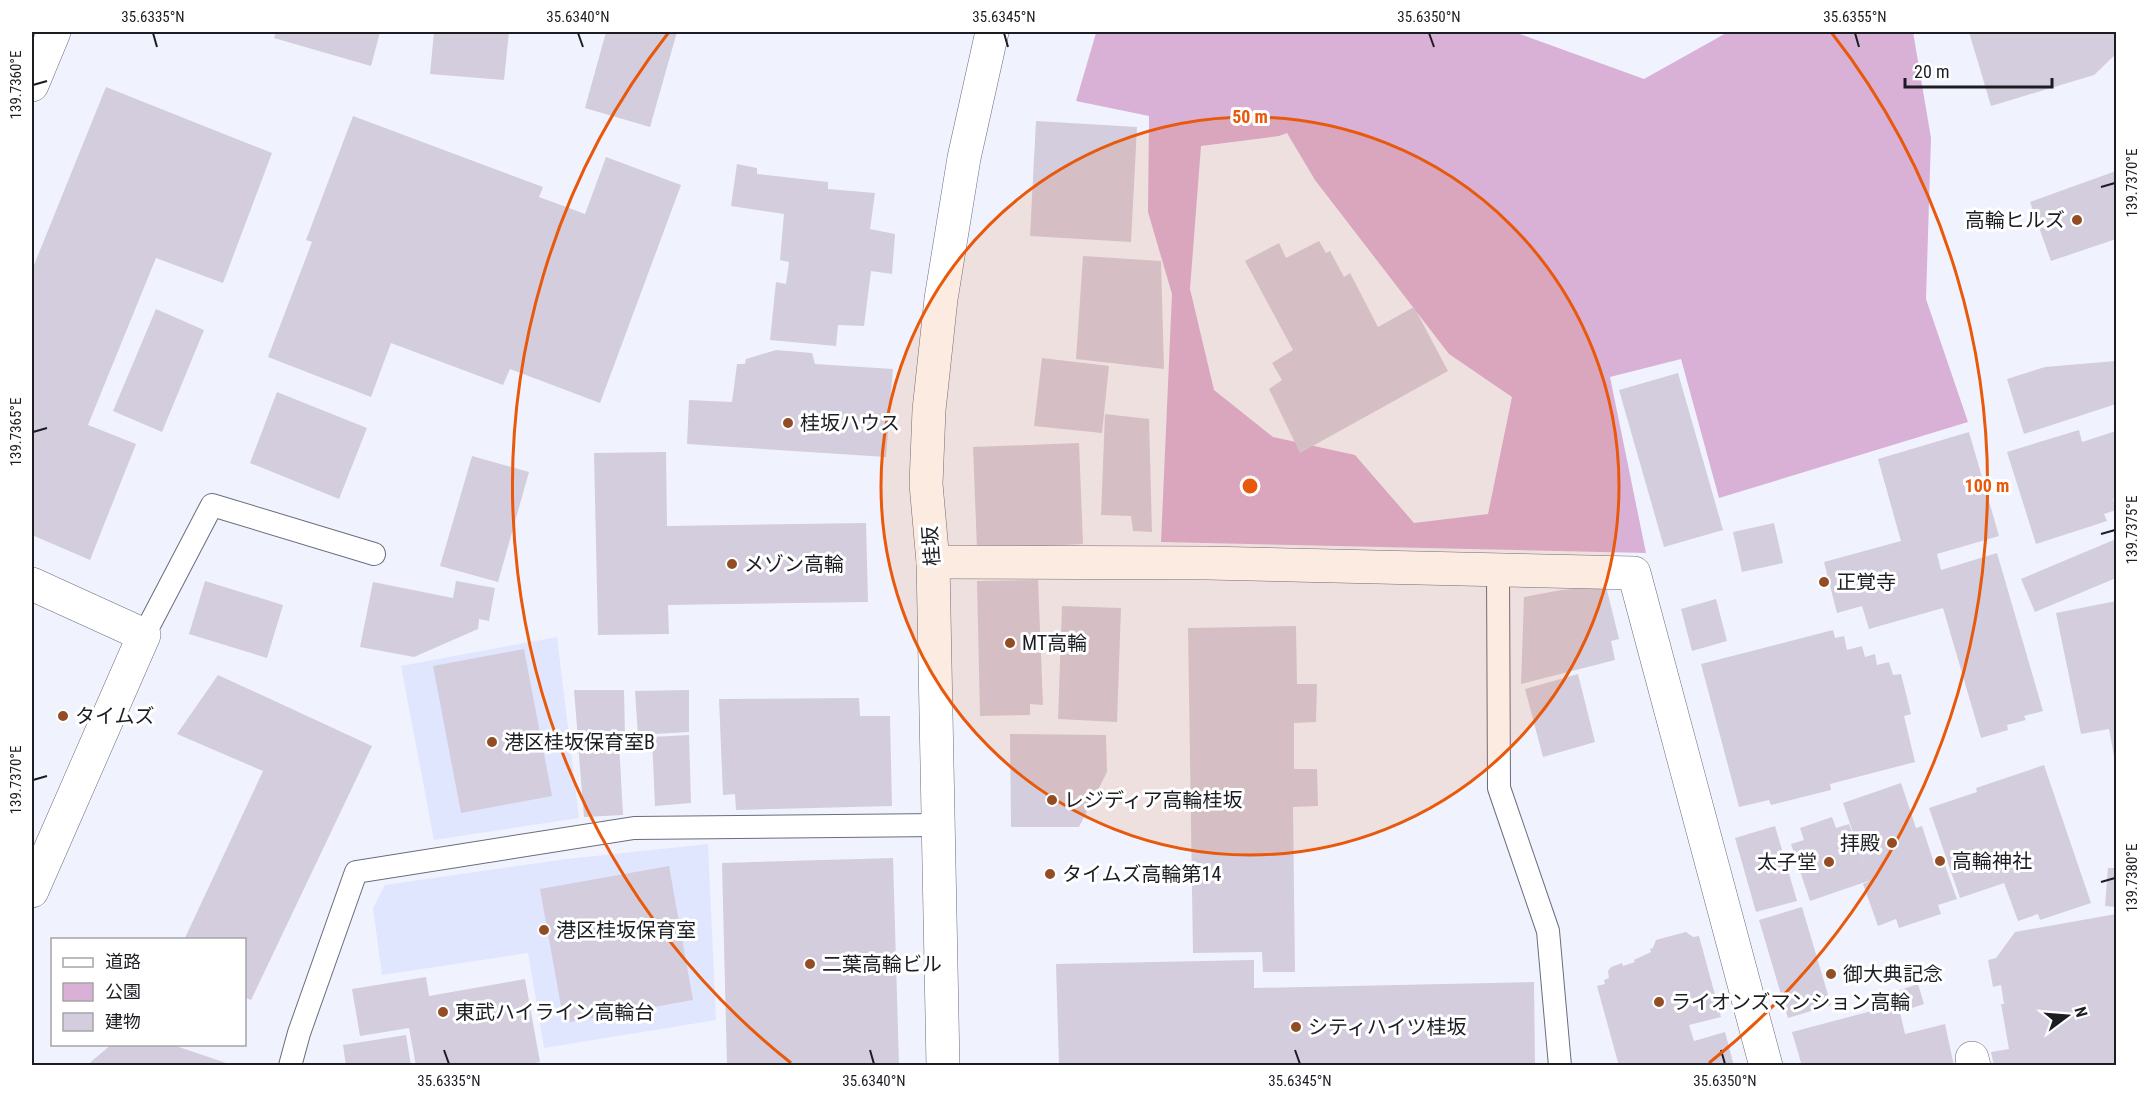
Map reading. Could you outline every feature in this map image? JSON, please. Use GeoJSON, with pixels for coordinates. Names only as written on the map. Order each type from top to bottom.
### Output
{"type":"FeatureCollection","features":[{"type":"Feature","properties":{"kind":"street"},"geometry":{"type":"LineString","coordinates":[[32,85],[54,32]]}},
{"type":"Feature","properties":{"kind":"street","name":"桂坂"},"geometry":{"type":"LineString","coordinates":[[943,1065],[933,562],[926,484],[929,410],[941,299],[964,158],[992,32]]}},
{"type":"Feature","properties":{"kind":"street"},"geometry":{"type":"LineString","coordinates":[[933,562],[1207,563],[1634,573],[1766,1065]]}},
{"type":"Feature","properties":{"kind":"street"},"geometry":{"type":"LineString","coordinates":[[32,584],[144,635],[32,891]]}},
{"type":"Feature","properties":{"kind":"lane"},"geometry":{"type":"LineString","coordinates":[[144,635],[212,505],[374,554]]}},
{"type":"Feature","properties":{"kind":"lane"},"geometry":{"type":"LineString","coordinates":[[1498,569],[1499,788],[1548,931],[1560,1065]]}},
{"type":"Feature","properties":{"kind":"lane"},"geometry":{"type":"LineString","coordinates":[[290,1065],[299,1033],[356,872],[634,828],[939,825]]}},
{"type":"Feature","properties":{"kind":"shaded area","name":"港区桂坂保育室B"},"geometry":{"type":"Polygon","coordinates":[[[557,637],[579,818],[434,840],[401,666],[557,637]]]}},
{"type":"Feature","properties":{"kind":"shaded area","name":"港区桂坂保育室"},"geometry":{"type":"Polygon","coordinates":[[[708,844],[716,1020],[544,1048],[528,953],[382,975],[373,908],[385,885],[566,859],[708,844]]]}},
{"type":"Feature","properties":{"kind":"green space"},"geometry":{"type":"Polygon","coordinates":[[[1205,32],[1514,32],[1644,79],[1728,32],[1913,32],[1931,138],[1926,299],[1968,422],[1719,498],[1681,359],[1610,377],[1646,553],[1161,542],[1172,294],[1148,212],[1149,116],[1076,101],[1096,33],[1204,34],[1205,32]],[[1287,133],[1201,146],[1190,289],[1214,390],[1273,437],[1355,455],[1414,523],[1488,514],[1512,397],[1449,354],[1315,180],[1287,133]]]}},
{"type":"Feature","properties":{"kind":"building"},"geometry":{"type":"Polygon","coordinates":[[[276,32],[380,32],[371,66],[274,38],[276,32]]]}},
{"type":"Feature","properties":{"kind":"building"},"geometry":{"type":"Polygon","coordinates":[[[434,32],[509,32],[504,80],[430,74],[434,32]]]}},
{"type":"Feature","properties":{"kind":"building"},"geometry":{"type":"Polygon","coordinates":[[[606,32],[677,32],[650,127],[585,108],[606,32]]]}},
{"type":"Feature","properties":{"kind":"building"},"geometry":{"type":"Polygon","coordinates":[[[1969,32],[2116,32],[2116,54],[2094,75],[1991,106],[1969,32]]]}},
{"type":"Feature","properties":{"kind":"building"},"geometry":{"type":"Polygon","coordinates":[[[106,87],[272,153],[223,283],[156,258],[88,425],[136,444],[90,560],[32,535],[32,270],[106,87]]]}},
{"type":"Feature","properties":{"kind":"building"},"geometry":{"type":"Polygon","coordinates":[[[353,116],[543,187],[539,197],[585,214],[606,157],[681,185],[600,403],[510,369],[503,385],[391,343],[371,397],[268,357],[312,242],[306,240],[353,116]]]}},
{"type":"Feature","properties":{"kind":"building"},"geometry":{"type":"Polygon","coordinates":[[[1036,121],[1137,127],[1131,242],[1030,236],[1036,121]]]}},
{"type":"Feature","properties":{"kind":"building"},"geometry":{"type":"Polygon","coordinates":[[[737,164],[757,168],[757,174],[828,182],[828,189],[875,193],[870,229],[895,234],[892,274],[871,271],[864,326],[838,325],[836,346],[770,340],[776,282],[786,284],[789,262],[780,260],[784,214],[731,206],[737,164]]]}},
{"type":"Feature","properties":{"kind":"building","name":"高輪ヒルズ"},"geometry":{"type":"Polygon","coordinates":[[[2116,171],[2116,239],[2051,261],[2030,202],[2116,171]]]}},
{"type":"Feature","properties":{"kind":"building"},"geometry":{"type":"Polygon","coordinates":[[[1319,241],[1326,253],[1330,251],[1344,277],[1350,273],[1378,327],[1414,307],[1448,371],[1300,453],[1269,389],[1282,380],[1272,363],[1293,350],[1245,261],[1279,243],[1286,258],[1319,241]]]}},
{"type":"Feature","properties":{"kind":"building"},"geometry":{"type":"Polygon","coordinates":[[[1083,256],[1161,261],[1164,369],[1076,359],[1083,256]]]}},
{"type":"Feature","properties":{"kind":"building"},"geometry":{"type":"Polygon","coordinates":[[[156,309],[204,330],[162,432],[113,411],[156,309]]]}},
{"type":"Feature","properties":{"kind":"building","name":"桂坂ハウス"},"geometry":{"type":"Polygon","coordinates":[[[776,350],[812,353],[815,364],[893,369],[886,457],[687,444],[689,400],[732,402],[737,364],[745,364],[746,359],[776,350]]]}},
{"type":"Feature","properties":{"kind":"building"},"geometry":{"type":"Polygon","coordinates":[[[1042,358],[1109,366],[1102,433],[1034,426],[1042,358]]]}},
{"type":"Feature","properties":{"kind":"building"},"geometry":{"type":"Polygon","coordinates":[[[2116,361],[2116,404],[2024,434],[2007,379],[2045,367],[2116,361]]]}},
{"type":"Feature","properties":{"kind":"building"},"geometry":{"type":"Polygon","coordinates":[[[1678,373],[1723,530],[1664,547],[1619,390],[1678,373]]]}},
{"type":"Feature","properties":{"kind":"building"},"geometry":{"type":"Polygon","coordinates":[[[277,392],[367,428],[339,499],[250,463],[277,392]]]}},
{"type":"Feature","properties":{"kind":"building"},"geometry":{"type":"Polygon","coordinates":[[[1105,414],[1149,419],[1152,532],[1133,531],[1131,516],[1101,515],[1105,414]]]}},
{"type":"Feature","properties":{"kind":"building"},"geometry":{"type":"Polygon","coordinates":[[[2079,430],[2082,442],[2116,431],[2116,498],[2113,499],[2116,510],[2104,514],[2107,521],[2036,544],[2007,452],[2079,430]]]}},
{"type":"Feature","properties":{"kind":"building"},"geometry":{"type":"Polygon","coordinates":[[[1969,432],[1999,536],[1937,554],[1941,570],[1997,553],[2043,711],[2024,716],[2026,720],[2007,725],[2008,730],[1981,738],[1943,608],[1869,629],[1862,606],[1837,613],[1824,562],[1901,541],[1878,459],[1969,432]]]}},
{"type":"Feature","properties":{"kind":"building"},"geometry":{"type":"Polygon","coordinates":[[[1079,443],[1083,544],[977,549],[973,447],[1079,443]]]}},
{"type":"Feature","properties":{"kind":"building","name":"メゾン高輪"},"geometry":{"type":"Polygon","coordinates":[[[666,452],[667,526],[866,523],[868,602],[668,605],[669,634],[598,635],[594,453],[666,452]]]}},
{"type":"Feature","properties":{"kind":"building"},"geometry":{"type":"Polygon","coordinates":[[[472,456],[529,472],[498,582],[440,566],[472,456]]]}},
{"type":"Feature","properties":{"kind":"building"},"geometry":{"type":"Polygon","coordinates":[[[1774,523],[1783,563],[1742,572],[1733,532],[1774,523]]]}},
{"type":"Feature","properties":{"kind":"building"},"geometry":{"type":"Polygon","coordinates":[[[2116,539],[2116,578],[2035,612],[2021,579],[2116,539]]]}},
{"type":"Feature","properties":{"kind":"building","name":"MT高輪"},"geometry":{"type":"Polygon","coordinates":[[[1038,580],[1043,705],[1030,704],[1030,715],[980,716],[977,581],[1038,580]]]}},
{"type":"Feature","properties":{"kind":"building"},"geometry":{"type":"Polygon","coordinates":[[[205,581],[283,605],[267,658],[189,634],[205,581]]]}},
{"type":"Feature","properties":{"kind":"building"},"geometry":{"type":"Polygon","coordinates":[[[456,581],[495,588],[489,621],[479,619],[478,629],[414,657],[360,647],[373,582],[453,598],[456,581]]]}},
{"type":"Feature","properties":{"kind":"building"},"geometry":{"type":"Polygon","coordinates":[[[1606,586],[1619,639],[1611,641],[1615,660],[1521,684],[1524,597],[1561,590],[1606,586]]]}},
{"type":"Feature","properties":{"kind":"building"},"geometry":{"type":"Polygon","coordinates":[[[1716,599],[1727,641],[1692,651],[1681,609],[1716,599]]]}},
{"type":"Feature","properties":{"kind":"building"},"geometry":{"type":"Polygon","coordinates":[[[2116,601],[2115,762],[2109,729],[2081,734],[2056,613],[2116,601]]]}},
{"type":"Feature","properties":{"kind":"building"},"geometry":{"type":"Polygon","coordinates":[[[1062,606],[1121,608],[1117,722],[1058,719],[1062,606]]]}},
{"type":"Feature","properties":{"kind":"building"},"geometry":{"type":"Polygon","coordinates":[[[1296,626],[1297,684],[1317,684],[1316,722],[1294,723],[1294,769],[1317,769],[1318,806],[1293,807],[1295,972],[1263,972],[1262,952],[1193,953],[1188,628],[1296,626]]]}},
{"type":"Feature","properties":{"kind":"building"},"geometry":{"type":"Polygon","coordinates":[[[1833,630],[1835,638],[1844,636],[1847,650],[1862,646],[1865,657],[1875,654],[1877,665],[1889,662],[1893,675],[1901,674],[1911,714],[1904,716],[1915,762],[1830,784],[1831,790],[1771,805],[1769,800],[1739,807],[1701,664],[1833,630]]]}},
{"type":"Feature","properties":{"kind":"building"},"geometry":{"type":"Polygon","coordinates":[[[524,649],[552,796],[461,813],[433,666],[524,649]]]}},
{"type":"Feature","properties":{"kind":"building"},"geometry":{"type":"Polygon","coordinates":[[[1578,674],[1595,742],[1543,757],[1525,689],[1578,674]]]}},
{"type":"Feature","properties":{"kind":"building"},"geometry":{"type":"Polygon","coordinates":[[[218,675],[372,746],[251,1000],[246,998],[246,938],[185,938],[263,771],[177,734],[218,675]]]}},
{"type":"Feature","properties":{"kind":"building"},"geometry":{"type":"Polygon","coordinates":[[[574,690],[624,690],[625,738],[578,739],[574,690]]]}},
{"type":"Feature","properties":{"kind":"building"},"geometry":{"type":"Polygon","coordinates":[[[689,690],[689,732],[638,735],[635,691],[689,690]]]}},
{"type":"Feature","properties":{"kind":"building"},"geometry":{"type":"Polygon","coordinates":[[[859,698],[860,716],[890,716],[892,806],[736,810],[735,794],[723,795],[719,699],[859,698]]]}},
{"type":"Feature","properties":{"kind":"building","name":"レジディア高輪桂坂"},"geometry":{"type":"Polygon","coordinates":[[[1010,734],[1106,735],[1107,772],[1079,827],[1011,827],[1010,734]]]}},
{"type":"Feature","properties":{"kind":"building"},"geometry":{"type":"Polygon","coordinates":[[[689,735],[691,803],[655,806],[652,737],[689,735]]]}},
{"type":"Feature","properties":{"kind":"building"},"geometry":{"type":"Polygon","coordinates":[[[619,742],[623,815],[584,817],[578,744],[619,742]]]}},
{"type":"Feature","properties":{"kind":"building"},"geometry":{"type":"Polygon","coordinates":[[[2044,765],[2091,903],[2040,920],[2038,914],[2018,921],[2004,883],[1960,898],[1929,808],[1977,792],[1976,788],[2044,765]]]}},
{"type":"Feature","properties":{"kind":"building","name":"拝殿"},"geometry":{"type":"Polygon","coordinates":[[[1901,783],[1916,828],[1922,826],[1933,860],[1942,857],[1957,899],[1938,905],[1941,914],[1899,928],[1896,919],[1878,926],[1863,884],[1871,880],[1810,901],[1791,844],[1804,840],[1800,828],[1832,817],[1836,828],[1849,824],[1864,865],[1843,803],[1901,783]]]}},
{"type":"Feature","properties":{"kind":"building"},"geometry":{"type":"Polygon","coordinates":[[[1775,826],[1797,901],[1756,912],[1735,838],[1775,826]]]}},
{"type":"Feature","properties":{"kind":"building","name":"二葉高輪ビル"},"geometry":{"type":"Polygon","coordinates":[[[893,858],[899,1066],[727,1066],[722,863],[893,858]]]}},
{"type":"Feature","properties":{"kind":"building"},"geometry":{"type":"Polygon","coordinates":[[[669,866],[693,1000],[564,1023],[540,889],[669,866]]]}},
{"type":"Feature","properties":{"kind":"building"},"geometry":{"type":"Polygon","coordinates":[[[2108,868],[2116,868],[2116,907],[2105,906],[2108,868]]]}},
{"type":"Feature","properties":{"kind":"building"},"geometry":{"type":"Polygon","coordinates":[[[1802,907],[1831,1005],[1788,1018],[1759,920],[1802,907]]]}},
{"type":"Feature","properties":{"kind":"building"},"geometry":{"type":"Polygon","coordinates":[[[2116,914],[2116,1066],[1994,1066],[1991,1052],[2009,1049],[2001,1004],[2004,1004],[2001,985],[1993,987],[1988,960],[1996,958],[2015,932],[2116,914]]]}},
{"type":"Feature","properties":{"kind":"building","name":"ライオンズマンション高輪"},"geometry":{"type":"Polygon","coordinates":[[[1686,932],[1693,937],[1699,936],[1721,1017],[1689,1025],[1694,1041],[1725,1032],[1734,1066],[1619,1066],[1597,986],[1605,984],[1604,980],[1609,978],[1608,971],[1611,967],[1635,962],[1634,960],[1651,952],[1650,949],[1653,948],[1656,940],[1686,932]]]}},
{"type":"Feature","properties":{"kind":"building","name":"シティハイツ桂坂"},"geometry":{"type":"Polygon","coordinates":[[[1254,960],[1254,988],[1534,982],[1535,1066],[1059,1066],[1056,964],[1254,960]]]}},
{"type":"Feature","properties":{"kind":"building","name":"東武ハイライン高輪台"},"geometry":{"type":"Polygon","coordinates":[[[426,977],[429,996],[525,979],[540,1062],[518,1066],[416,1066],[409,1028],[360,1036],[352,989],[426,977]]]}},
{"type":"Feature","properties":{"kind":"building"},"geometry":{"type":"Polygon","coordinates":[[[1918,984],[1924,1004],[1906,1010],[1900,990],[1918,984]]]}},
{"type":"Feature","properties":{"kind":"building"},"geometry":{"type":"Polygon","coordinates":[[[1898,1004],[1905,1034],[1945,1024],[1954,1066],[1802,1066],[1792,1032],[1898,1004]]]}},
{"type":"Feature","properties":{"kind":"building"},"geometry":{"type":"Polygon","coordinates":[[[406,1035],[411,1066],[346,1066],[343,1045],[406,1035]]]}},
{"type":"Feature","properties":{"kind":"building"},"geometry":{"type":"Polygon","coordinates":[[[110,1046],[176,1046],[235,1066],[86,1066],[110,1046]]]}},
{"type":"Feature","properties":{"kind":"place","name":"高輪ヒルズ"},"geometry":{"type":"Point","coordinates":[2077,220]}},
{"type":"Feature","properties":{"kind":"place","name":"桂坂ハウス"},"geometry":{"type":"Point","coordinates":[788,423]}},
{"type":"Feature","properties":{"kind":"place","name":"メゾン高輪"},"geometry":{"type":"Point","coordinates":[732,564]}},
{"type":"Feature","properties":{"kind":"place","name":"正覚寺"},"geometry":{"type":"Point","coordinates":[1824,582]}},
{"type":"Feature","properties":{"kind":"place","name":"MT高輪"},"geometry":{"type":"Point","coordinates":[1010,643]}},
{"type":"Feature","properties":{"kind":"place","name":"タイムズ"},"geometry":{"type":"Point","coordinates":[63,716]}},
{"type":"Feature","properties":{"kind":"place","name":"港区桂坂保育室B"},"geometry":{"type":"Point","coordinates":[492,742]}},
{"type":"Feature","properties":{"kind":"place","name":"レジディア高輪桂坂"},"geometry":{"type":"Point","coordinates":[1052,800]}},
{"type":"Feature","properties":{"kind":"place","name":"拝殿"},"geometry":{"type":"Point","coordinates":[1892,843]}},
{"type":"Feature","properties":{"kind":"place","name":"高輪神社"},"geometry":{"type":"Point","coordinates":[1940,861]}},
{"type":"Feature","properties":{"kind":"place","name":"太子堂"},"geometry":{"type":"Point","coordinates":[1829,862]}},
{"type":"Feature","properties":{"kind":"place","name":"タイムズ高輪第14"},"geometry":{"type":"Point","coordinates":[1050,874]}},
{"type":"Feature","properties":{"kind":"place","name":"港区桂坂保育室"},"geometry":{"type":"Point","coordinates":[544,930]}},
{"type":"Feature","properties":{"kind":"place","name":"二葉高輪ビル"},"geometry":{"type":"Point","coordinates":[810,964]}},
{"type":"Feature","properties":{"kind":"place","name":"御大典記念"},"geometry":{"type":"Point","coordinates":[1831,974]}},
{"type":"Feature","properties":{"kind":"place","name":"ライオンズマンション高輪"},"geometry":{"type":"Point","coordinates":[1659,1002]}},
{"type":"Feature","properties":{"kind":"place","name":"東武ハイライン高輪台"},"geometry":{"type":"Point","coordinates":[443,1012]}},
{"type":"Feature","properties":{"kind":"place","name":"シティハイツ桂坂"},"geometry":{"type":"Point","coordinates":[1296,1027]}}]}
